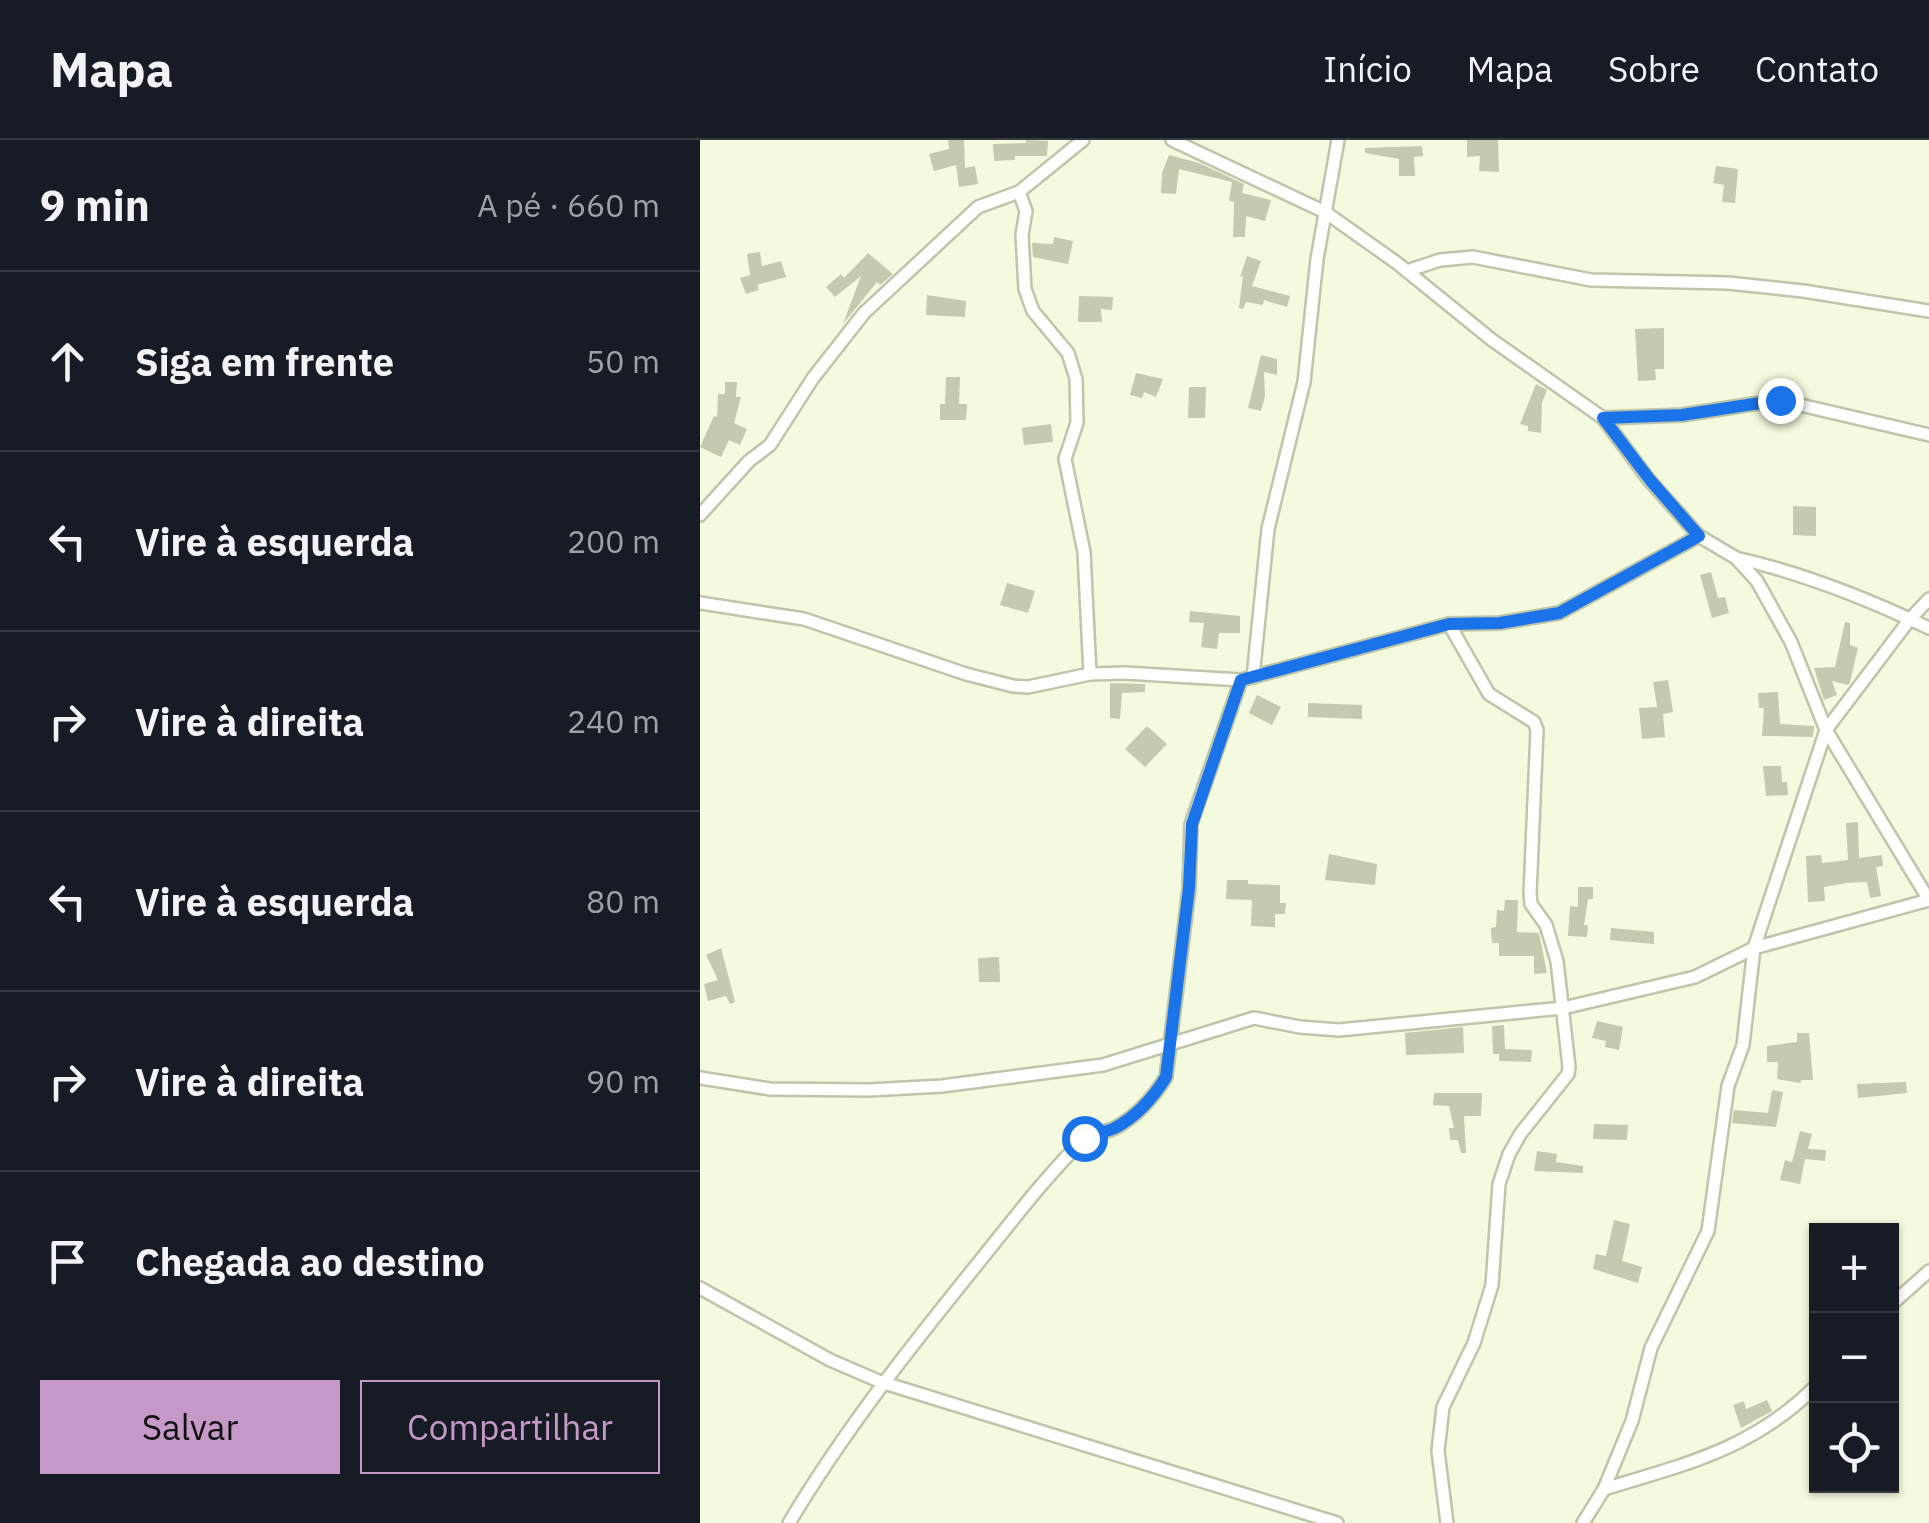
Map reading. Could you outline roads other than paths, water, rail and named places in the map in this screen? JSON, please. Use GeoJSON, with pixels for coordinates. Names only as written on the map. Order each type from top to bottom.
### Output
{"type":"FeatureCollection","features":[{"type":"Feature","properties":{"kind":"street"},"geometry":{"type":"LineString","coordinates":[[700,514],[749,461],[770,445],[813,378],[864,313],[978,207],[1019,192],[1083,140]]}},
{"type":"Feature","properties":{"kind":"street"},"geometry":{"type":"LineString","coordinates":[[700,1078],[770,1089],[942,1086],[1103,1065],[1254,1018],[1300,1028],[1339,1030],[1563,1008],[1695,977],[1754,948],[1929,900],[1826,730],[1791,642],[1757,581],[1736,558],[1699,536],[1603,418],[1492,340],[1407,271],[1324,212],[1172,140]]}},
{"type":"Feature","properties":{"kind":"street"},"geometry":{"type":"LineString","coordinates":[[790,1523],[881,1382],[1073,1149],[1094,1132],[1111,1131],[1154,1096],[1166,1077],[1189,888],[1192,824],[1247,679],[1268,529],[1304,382],[1324,212],[1338,140]]}},
{"type":"Feature","properties":{"kind":"street"},"geometry":{"type":"LineString","coordinates":[[1019,192],[1026,211],[1022,235],[1025,289],[1033,310],[1068,353],[1076,378],[1077,423],[1065,459],[1084,552],[1090,674]]}},
{"type":"Feature","properties":{"kind":"street"},"geometry":{"type":"LineString","coordinates":[[1407,271],[1440,260],[1473,257],[1591,280],[1742,285],[1929,312]]}},
{"type":"Feature","properties":{"kind":"street"},"geometry":{"type":"LineString","coordinates":[[1603,418],[1682,415],[1780,400],[1929,436]]}},
{"type":"Feature","properties":{"kind":"street"},"geometry":{"type":"LineString","coordinates":[[700,603],[804,619],[1013,686],[1028,687],[1090,674],[1247,679],[1449,624],[1500,623],[1559,613],[1699,536]]}},
{"type":"Feature","properties":{"kind":"street"},"geometry":{"type":"LineString","coordinates":[[1736,558],[1773,566],[1863,598],[1929,628]]}},
{"type":"Feature","properties":{"kind":"street"},"geometry":{"type":"LineString","coordinates":[[1583,1523],[1604,1488],[1632,1421],[1651,1348],[1708,1231],[1728,1086],[1743,1045],[1754,948],[1826,730],[1929,599]]}},
{"type":"Feature","properties":{"kind":"street"},"geometry":{"type":"LineString","coordinates":[[1446,1523],[1438,1451],[1443,1407],[1474,1344],[1492,1285],[1499,1184],[1521,1133],[1568,1074],[1570,1058],[1558,961],[1530,894],[1537,730],[1534,722],[1489,694],[1449,624]]}},
{"type":"Feature","properties":{"kind":"street"},"geometry":{"type":"LineString","coordinates":[[1899,1298],[1929,1270]]}},
{"type":"Feature","properties":{"kind":"street"},"geometry":{"type":"LineString","coordinates":[[700,1288],[830,1360],[881,1382],[1337,1523]]}},
{"type":"Feature","properties":{"kind":"street"},"geometry":{"type":"LineString","coordinates":[[1604,1488],[1711,1457],[1767,1428],[1809,1392]]}}]}
